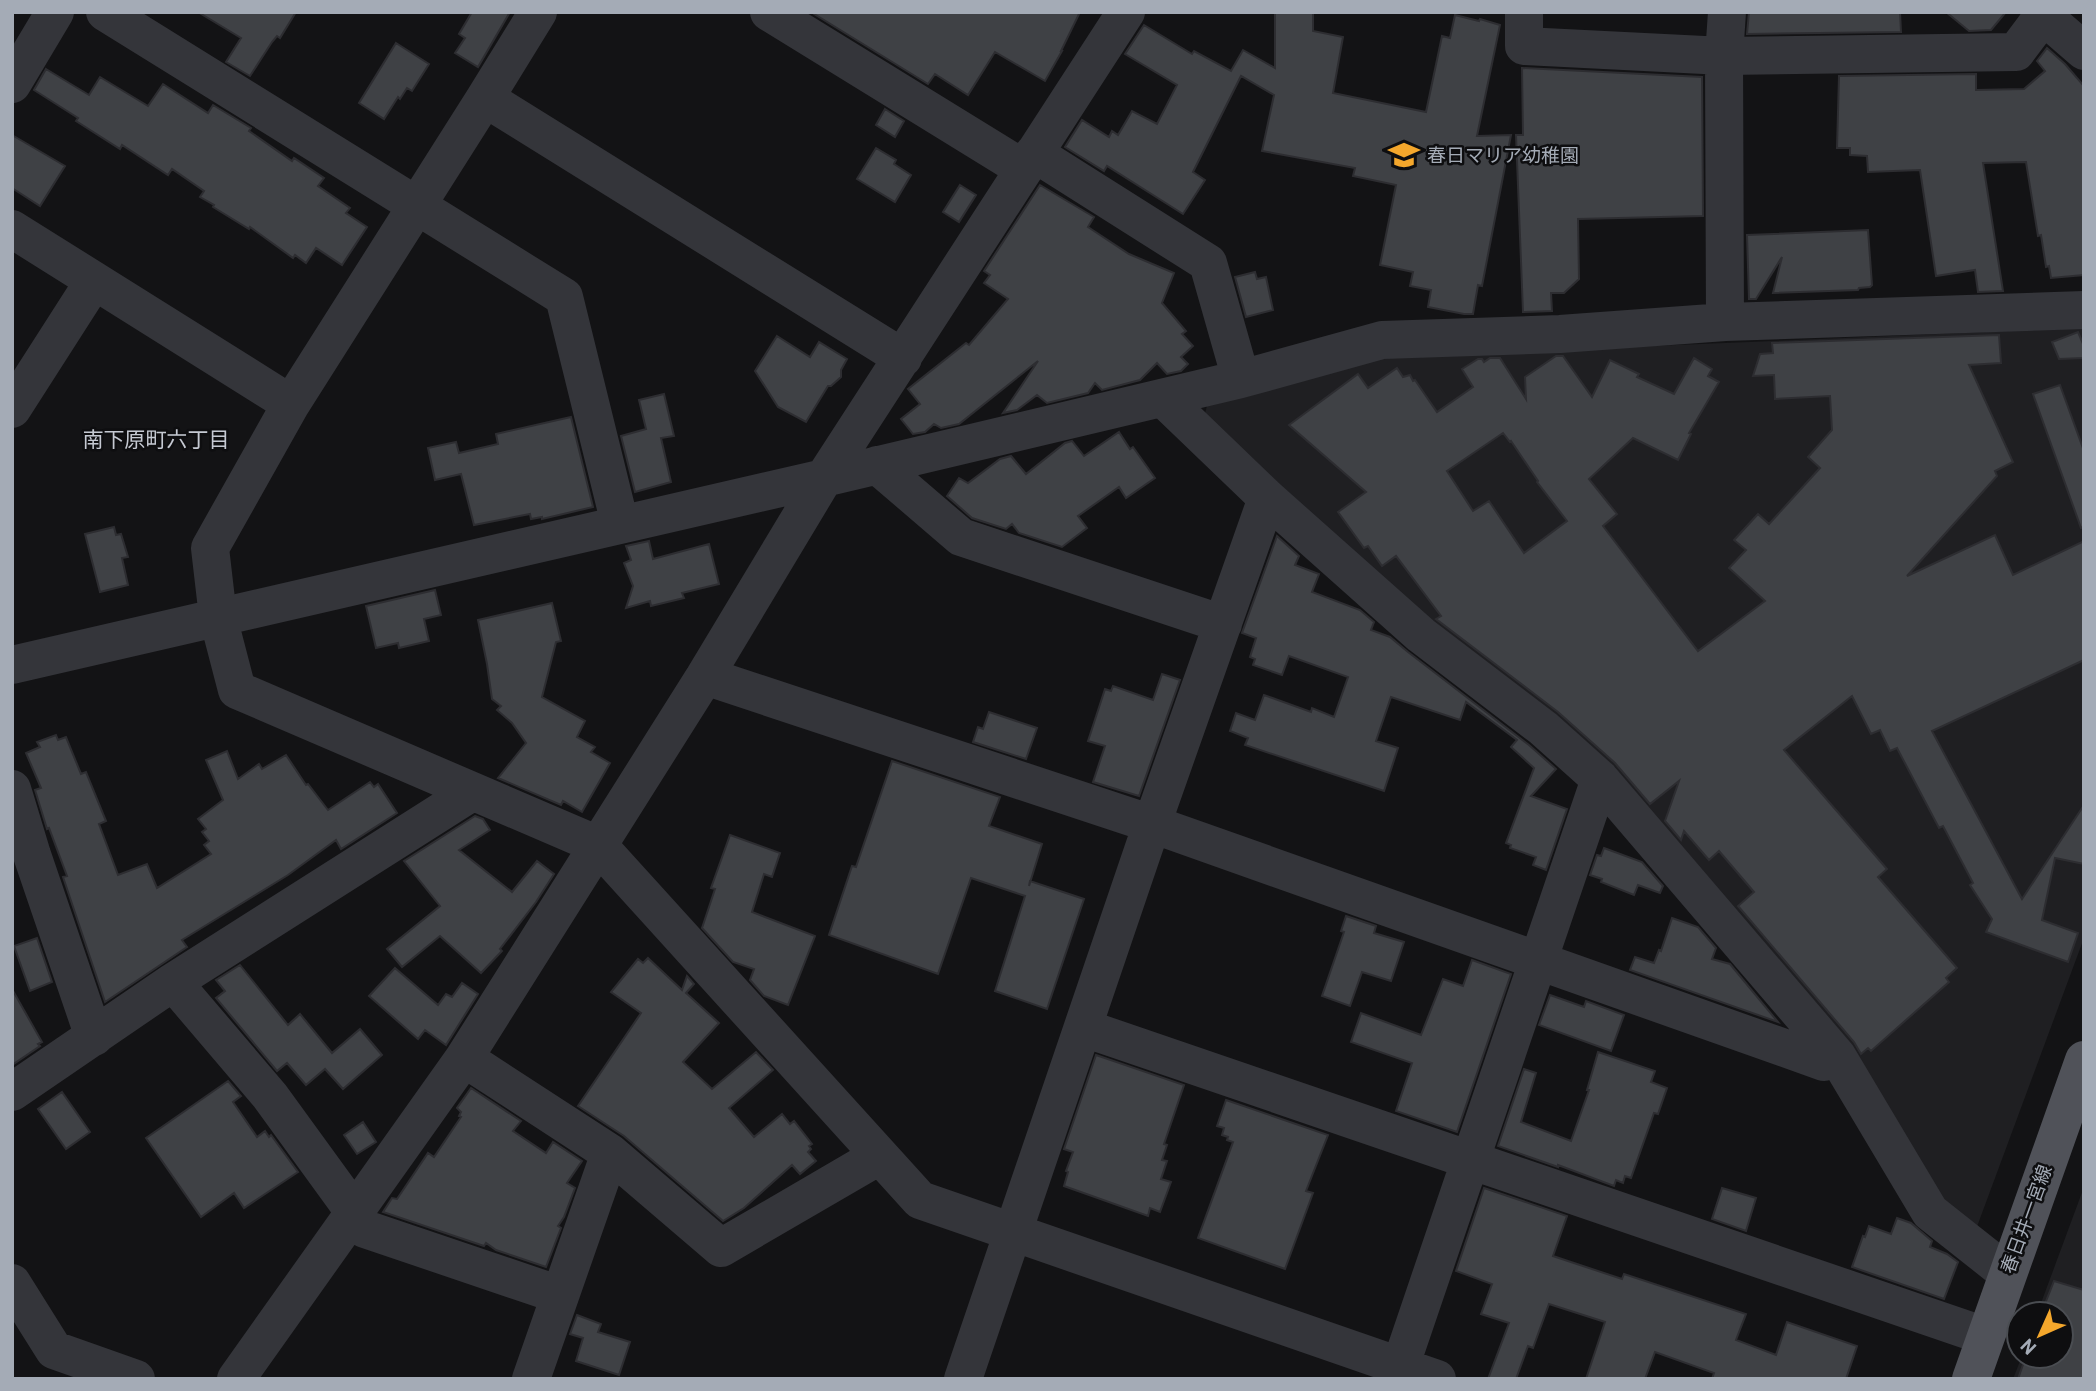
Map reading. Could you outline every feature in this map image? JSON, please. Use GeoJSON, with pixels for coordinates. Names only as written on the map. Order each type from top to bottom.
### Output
{"type":"FeatureCollection","features":[{"type":"Feature","properties":{"kind":"main road","name":"春日井一宮線"},"geometry":{"type":"LineString","coordinates":[[1971,1379],[2084,1060]]}},
{"type":"Feature","properties":{"kind":"street"},"geometry":{"type":"LineString","coordinates":[[12,84],[55,12]]}},
{"type":"Feature","properties":{"kind":"street"},"geometry":{"type":"LineString","coordinates":[[104,12],[564,297],[620,524]]}},
{"type":"Feature","properties":{"kind":"street"},"geometry":{"type":"LineString","coordinates":[[538,12],[291,404],[209,548],[218,617],[237,690],[598,845],[920,1200],[1398,1372],[1437,1379]]}},
{"type":"Feature","properties":{"kind":"street"},"geometry":{"type":"LineString","coordinates":[[236,1379],[464,1058],[705,676],[824,478],[1126,12]]}},
{"type":"Feature","properties":{"kind":"street"},"geometry":{"type":"LineString","coordinates":[[1524,12],[1524,46],[1724,56],[2015,52],[2041,14],[2084,51]]}},
{"type":"Feature","properties":{"kind":"street"},"geometry":{"type":"LineString","coordinates":[[1725,322],[1724,56],[1727,12]]}},
{"type":"Feature","properties":{"kind":"street"},"geometry":{"type":"LineString","coordinates":[[780,15],[1208,262],[1241,379]]}},
{"type":"Feature","properties":{"kind":"street"},"geometry":{"type":"LineString","coordinates":[[485,98],[903,358]]}},
{"type":"Feature","properties":{"kind":"street"},"geometry":{"type":"LineString","coordinates":[[12,229],[291,404]]}},
{"type":"Feature","properties":{"kind":"street"},"geometry":{"type":"LineString","coordinates":[[12,410],[94,281]]}},
{"type":"Feature","properties":{"kind":"street"},"geometry":{"type":"LineString","coordinates":[[12,665],[1163,398],[1382,340],[1560,334],[1725,322],[2084,310]]}},
{"type":"Feature","properties":{"kind":"street"},"geometry":{"type":"LineString","coordinates":[[1163,398],[1266,498],[1421,635],[1543,728],[1600,779],[1837,1056],[1930,1212],[2007,1273]]}},
{"type":"Feature","properties":{"kind":"street"},"geometry":{"type":"LineString","coordinates":[[877,465],[961,537],[1223,624]]}},
{"type":"Feature","properties":{"kind":"street"},"geometry":{"type":"LineString","coordinates":[[963,1379],[1266,498]]}},
{"type":"Feature","properties":{"kind":"street"},"geometry":{"type":"LineString","coordinates":[[705,676],[1152,824],[1824,1062],[1837,1056]]}},
{"type":"Feature","properties":{"kind":"street"},"geometry":{"type":"LineString","coordinates":[[1398,1372],[1600,779]]}},
{"type":"Feature","properties":{"kind":"street"},"geometry":{"type":"LineString","coordinates":[[12,789],[22,858],[94,1037]]}},
{"type":"Feature","properties":{"kind":"street"},"geometry":{"type":"LineString","coordinates":[[12,1092],[173,982],[472,792]]}},
{"type":"Feature","properties":{"kind":"street"},"geometry":{"type":"LineString","coordinates":[[173,982],[270,1096],[353,1216],[365,1229],[560,1295]]}},
{"type":"Feature","properties":{"kind":"street"},"geometry":{"type":"LineString","coordinates":[[1084,1028],[1985,1336]]}},
{"type":"Feature","properties":{"kind":"street"},"geometry":{"type":"LineString","coordinates":[[464,1058],[610,1153],[721,1248],[878,1156]]}},
{"type":"Feature","properties":{"kind":"street"},"geometry":{"type":"LineString","coordinates":[[531,1379],[610,1153]]}},
{"type":"Feature","properties":{"kind":"street"},"geometry":{"type":"LineString","coordinates":[[12,1283],[54,1350],[136,1379]]}},
{"type":"Feature","properties":{"kind":"shaded area"},"geometry":{"type":"Polygon","coordinates":[[[2084,328],[2084,938],[1975,1232],[1954,1221],[1840,1043],[1423,624],[1204,417],[1207,406],[1386,357],[2084,328]]]}},
{"type":"Feature","properties":{"kind":"shaded area"},"geometry":{"type":"Polygon","coordinates":[[[2084,1187],[2084,1379],[2013,1379],[2017,1370],[2075,1370],[2075,1300],[2042,1300],[2084,1187]]]}},
{"type":"Feature","properties":{"kind":"building"},"geometry":{"type":"Polygon","coordinates":[[[198,12],[296,12],[280,38],[277,36],[272,42],[250,76],[226,62],[241,38],[198,12]]]}},
{"type":"Feature","properties":{"kind":"building"},"geometry":{"type":"Polygon","coordinates":[[[472,12],[510,12],[478,67],[455,53],[465,38],[459,34],[472,12]]]}},
{"type":"Feature","properties":{"kind":"building"},"geometry":{"type":"Polygon","coordinates":[[[811,12],[1080,12],[1045,81],[995,52],[968,95],[935,74],[928,84],[811,12]]]}},
{"type":"Feature","properties":{"kind":"building"},"geometry":{"type":"Polygon","coordinates":[[[1275,12],[1313,12],[1313,31],[1343,37],[1333,93],[1426,112],[1442,36],[1450,38],[1455,15],[1500,25],[1477,136],[1511,135],[1482,286],[1478,285],[1473,314],[1428,307],[1431,290],[1410,286],[1413,272],[1380,265],[1396,185],[1353,176],[1355,168],[1262,151],[1274,95],[1241,76],[1193,172],[1205,180],[1183,214],[1107,166],[1104,171],[1065,147],[1082,120],[1109,137],[1112,131],[1118,135],[1132,111],[1157,124],[1177,85],[1125,54],[1144,25],[1192,54],[1194,51],[1231,71],[1243,50],[1275,68],[1275,12]]]}},
{"type":"Feature","properties":{"kind":"building"},"geometry":{"type":"Polygon","coordinates":[[[1749,12],[1900,12],[1901,32],[1747,34],[1749,12]]]}},
{"type":"Feature","properties":{"kind":"building"},"geometry":{"type":"Polygon","coordinates":[[[1946,12],[2006,12],[1991,30],[1969,31],[1946,12]]]}},
{"type":"Feature","properties":{"kind":"building"},"geometry":{"type":"Polygon","coordinates":[[[396,43],[429,64],[412,91],[407,88],[400,99],[398,97],[384,119],[359,103],[396,43]]]}},
{"type":"Feature","properties":{"kind":"building"},"geometry":{"type":"Polygon","coordinates":[[[2047,48],[2084,86],[2084,275],[2051,278],[2049,266],[2046,267],[2041,235],[2038,236],[2026,162],[1983,163],[2003,291],[1978,292],[1975,270],[1936,276],[1920,170],[1868,172],[1867,156],[1850,155],[1850,148],[1837,148],[1839,76],[1976,74],[1976,90],[2024,89],[2045,71],[2037,61],[2047,48]]]}},
{"type":"Feature","properties":{"kind":"building"},"geometry":{"type":"Polygon","coordinates":[[[1522,68],[1702,77],[1703,216],[1578,219],[1579,279],[1564,293],[1551,293],[1552,311],[1523,312],[1516,135],[1523,135],[1522,68]]]}},
{"type":"Feature","properties":{"kind":"building"},"geometry":{"type":"Polygon","coordinates":[[[46,69],[89,95],[100,77],[148,106],[163,84],[208,113],[213,105],[251,128],[249,131],[292,161],[294,158],[324,178],[318,186],[350,208],[346,213],[367,227],[342,265],[316,248],[306,263],[295,255],[293,258],[250,227],[249,229],[213,207],[214,205],[200,197],[204,191],[172,169],[168,175],[122,145],[120,149],[34,90],[46,69]]]}},
{"type":"Feature","properties":{"kind":"building"},"geometry":{"type":"Polygon","coordinates":[[[885,109],[904,121],[895,137],[876,125],[885,109]]]}},
{"type":"Feature","properties":{"kind":"building"},"geometry":{"type":"Polygon","coordinates":[[[12,135],[65,166],[40,206],[12,188],[12,135]]]}},
{"type":"Feature","properties":{"kind":"building"},"geometry":{"type":"Polygon","coordinates":[[[876,148],[896,160],[894,164],[911,175],[895,202],[857,179],[876,148]]]}},
{"type":"Feature","properties":{"kind":"building"},"geometry":{"type":"Polygon","coordinates":[[[960,185],[976,195],[959,222],[943,212],[960,185]]]}},
{"type":"Feature","properties":{"kind":"building"},"geometry":{"type":"Polygon","coordinates":[[[1040,185],[1094,217],[1088,227],[1129,254],[1174,273],[1162,303],[1186,331],[1182,334],[1193,346],[1181,357],[1188,364],[1181,371],[1167,374],[1157,363],[1140,380],[1102,390],[1095,383],[1088,393],[1047,403],[1037,395],[1017,410],[1003,413],[1038,361],[959,424],[941,428],[934,424],[925,432],[913,434],[901,419],[920,404],[908,389],[966,343],[969,345],[1008,299],[984,283],[990,275],[984,271],[1040,185]]]}},
{"type":"Feature","properties":{"kind":"building"},"geometry":{"type":"Polygon","coordinates":[[[1868,230],[1870,287],[1858,290],[1773,293],[1782,257],[1756,299],[1749,299],[1747,235],[1868,230]]]}},
{"type":"Feature","properties":{"kind":"building"},"geometry":{"type":"Polygon","coordinates":[[[1255,272],[1257,279],[1266,277],[1273,310],[1246,317],[1235,277],[1255,272]]]}},
{"type":"Feature","properties":{"kind":"building"},"geometry":{"type":"Polygon","coordinates":[[[2078,332],[2084,346],[2084,358],[2059,359],[2052,342],[2078,332]]]}},
{"type":"Feature","properties":{"kind":"building"},"geometry":{"type":"Polygon","coordinates":[[[1999,335],[2001,363],[1969,365],[2013,462],[1995,471],[1997,476],[1907,576],[1995,535],[2013,575],[2084,541],[2084,660],[1932,731],[2022,899],[2084,805],[2084,864],[2055,858],[2042,920],[2078,933],[2068,962],[1986,932],[1992,919],[1970,885],[1973,883],[1943,826],[1939,828],[1897,748],[1890,751],[1880,730],[1871,734],[1852,696],[1784,750],[1887,869],[1878,877],[1957,968],[1946,978],[1949,982],[1871,1051],[1868,1048],[1861,1054],[1854,1042],[1738,906],[1754,892],[1719,851],[1709,860],[1684,831],[1681,840],[1665,821],[1679,781],[1650,804],[1615,763],[1558,712],[1436,619],[1441,616],[1396,556],[1382,566],[1368,546],[1364,548],[1338,512],[1366,492],[1289,425],[1358,374],[1368,388],[1397,368],[1403,377],[1410,375],[1413,381],[1415,380],[1437,412],[1473,387],[1462,369],[1478,359],[1484,362],[1490,358],[1500,358],[1526,399],[1525,377],[1556,356],[1563,356],[1592,397],[1610,360],[1639,374],[1637,377],[1674,394],[1694,358],[1712,369],[1708,376],[1719,382],[1689,433],[1691,434],[1678,460],[1633,438],[1589,479],[1617,514],[1603,526],[1698,651],[1765,601],[1729,568],[1746,550],[1734,540],[1758,514],[1769,524],[1820,468],[1808,457],[1832,430],[1830,396],[1775,399],[1774,375],[1753,376],[1760,354],[1773,353],[1772,343],[1999,335]],[[1503,433],[1447,471],[1473,511],[1489,501],[1524,553],[1567,521],[1503,433]]]}},
{"type":"Feature","properties":{"kind":"building"},"geometry":{"type":"Polygon","coordinates":[[[777,336],[810,357],[819,342],[847,359],[841,370],[841,377],[828,386],[806,422],[778,407],[755,371],[777,336]]]}},
{"type":"Feature","properties":{"kind":"building"},"geometry":{"type":"Polygon","coordinates":[[[2060,385],[2084,451],[2084,527],[2081,528],[2033,394],[2060,385]]]}},
{"type":"Feature","properties":{"kind":"building"},"geometry":{"type":"Polygon","coordinates":[[[664,394],[674,436],[661,438],[671,482],[635,492],[621,436],[646,429],[639,400],[664,394]]]}},
{"type":"Feature","properties":{"kind":"building"},"geometry":{"type":"Polygon","coordinates":[[[571,417],[593,507],[542,519],[531,519],[530,514],[474,525],[461,474],[435,480],[428,448],[456,442],[459,453],[498,444],[496,434],[571,417]]]}},
{"type":"Feature","properties":{"kind":"building"},"geometry":{"type":"Polygon","coordinates":[[[1119,432],[1155,478],[1126,498],[1119,487],[1078,516],[1087,528],[1062,547],[1019,533],[1012,524],[1006,529],[972,518],[947,496],[959,478],[968,483],[1000,459],[1011,456],[1026,474],[1065,443],[1072,441],[1084,456],[1119,432]]]}},
{"type":"Feature","properties":{"kind":"building"},"geometry":{"type":"Polygon","coordinates":[[[114,527],[116,535],[121,534],[128,557],[122,558],[128,585],[100,592],[85,534],[114,527]]]}},
{"type":"Feature","properties":{"kind":"building"},"geometry":{"type":"Polygon","coordinates":[[[1277,536],[1299,556],[1295,565],[1319,574],[1312,592],[1360,610],[1374,622],[1371,630],[1390,637],[1556,769],[1531,796],[1567,809],[1546,870],[1533,865],[1536,857],[1510,848],[1511,845],[1506,843],[1534,768],[1511,747],[1517,740],[1466,702],[1460,720],[1391,697],[1376,741],[1398,748],[1384,791],[1245,745],[1248,738],[1230,731],[1236,713],[1255,720],[1264,695],[1311,712],[1312,708],[1334,717],[1348,677],[1289,656],[1282,675],[1253,665],[1255,659],[1250,657],[1256,638],[1242,633],[1277,536]]]}},
{"type":"Feature","properties":{"kind":"building"},"geometry":{"type":"Polygon","coordinates":[[[649,541],[653,559],[709,544],[719,584],[682,593],[684,598],[651,606],[650,601],[626,608],[633,586],[624,563],[631,560],[626,546],[649,541]]]}},
{"type":"Feature","properties":{"kind":"building"},"geometry":{"type":"Polygon","coordinates":[[[435,590],[441,615],[424,619],[429,641],[399,648],[398,643],[376,648],[366,606],[435,590]]]}},
{"type":"Feature","properties":{"kind":"building"},"geometry":{"type":"Polygon","coordinates":[[[552,603],[561,641],[556,642],[542,697],[585,721],[577,737],[595,747],[591,752],[610,763],[582,812],[563,801],[561,805],[498,778],[526,743],[512,723],[497,710],[501,706],[492,699],[478,620],[552,603]]]}},
{"type":"Feature","properties":{"kind":"building"},"geometry":{"type":"Polygon","coordinates":[[[1162,674],[1180,680],[1139,796],[1093,782],[1105,746],[1088,741],[1105,689],[1111,691],[1113,686],[1153,700],[1162,674]]]}},
{"type":"Feature","properties":{"kind":"building"},"geometry":{"type":"Polygon","coordinates":[[[989,712],[1037,728],[1026,759],[973,742],[978,727],[983,729],[989,712]]]}},
{"type":"Feature","properties":{"kind":"building"},"geometry":{"type":"Polygon","coordinates":[[[56,735],[58,740],[66,737],[81,774],[86,772],[106,821],[99,824],[118,875],[147,864],[157,888],[211,854],[204,845],[209,841],[202,832],[206,829],[198,819],[223,800],[206,760],[227,751],[238,779],[259,764],[262,769],[286,755],[306,785],[308,784],[328,810],[370,782],[374,787],[378,784],[397,813],[341,849],[336,840],[288,875],[182,940],[187,947],[105,1002],[63,877],[67,876],[49,828],[47,829],[35,790],[41,788],[26,753],[40,747],[37,742],[56,735]]]}},
{"type":"Feature","properties":{"kind":"building"},"geometry":{"type":"Polygon","coordinates":[[[892,761],[1000,797],[989,826],[1042,844],[1030,881],[1084,899],[1047,1009],[995,991],[1025,896],[971,878],[938,974],[829,935],[852,866],[856,867],[892,761]]]}},
{"type":"Feature","properties":{"kind":"building"},"geometry":{"type":"Polygon","coordinates":[[[475,816],[483,819],[490,830],[459,850],[512,892],[537,861],[554,874],[500,949],[502,951],[481,973],[440,936],[402,967],[387,949],[440,906],[404,861],[475,816]]]}},
{"type":"Feature","properties":{"kind":"building"},"geometry":{"type":"Polygon","coordinates":[[[730,835],[780,853],[772,877],[764,874],[752,912],[815,936],[788,1005],[764,996],[750,980],[754,969],[733,962],[702,928],[715,889],[711,888],[730,835]]]}},
{"type":"Feature","properties":{"kind":"building"},"geometry":{"type":"Polygon","coordinates":[[[1604,848],[1642,862],[1663,886],[1660,893],[1638,885],[1634,895],[1590,875],[1597,855],[1601,856],[1604,848]]]}},
{"type":"Feature","properties":{"kind":"building"},"geometry":{"type":"Polygon","coordinates":[[[1346,916],[1376,926],[1374,933],[1404,942],[1391,981],[1362,972],[1350,1006],[1322,996],[1344,932],[1341,931],[1346,916]]]}},
{"type":"Feature","properties":{"kind":"building"},"geometry":{"type":"Polygon","coordinates":[[[1672,918],[1698,927],[1716,948],[1712,959],[1730,964],[1778,1022],[1630,970],[1635,957],[1654,963],[1672,918]]]}},
{"type":"Feature","properties":{"kind":"building"},"geometry":{"type":"Polygon","coordinates":[[[37,938],[52,982],[30,991],[14,946],[37,938]]]}},
{"type":"Feature","properties":{"kind":"building"},"geometry":{"type":"Polygon","coordinates":[[[648,958],[682,990],[687,976],[694,984],[686,993],[719,1023],[683,1062],[712,1089],[756,1052],[773,1070],[729,1108],[754,1137],[782,1114],[790,1124],[794,1121],[812,1144],[808,1152],[816,1161],[800,1174],[792,1165],[744,1208],[723,1221],[624,1136],[578,1106],[641,1013],[611,992],[638,959],[643,963],[648,958]]]}},
{"type":"Feature","properties":{"kind":"building"},"geometry":{"type":"Polygon","coordinates":[[[1472,960],[1511,974],[1457,1132],[1396,1111],[1412,1063],[1351,1042],[1361,1013],[1421,1035],[1443,979],[1463,986],[1472,960]]]}},
{"type":"Feature","properties":{"kind":"building"},"geometry":{"type":"Polygon","coordinates":[[[240,965],[288,1025],[300,1014],[332,1053],[360,1029],[382,1055],[343,1089],[325,1069],[306,1085],[287,1063],[277,1071],[216,998],[225,991],[216,980],[240,965]]]}},
{"type":"Feature","properties":{"kind":"building"},"geometry":{"type":"Polygon","coordinates":[[[395,968],[438,1005],[446,994],[452,997],[462,983],[478,994],[446,1045],[425,1030],[418,1039],[369,996],[395,968]]]}},
{"type":"Feature","properties":{"kind":"building"},"geometry":{"type":"Polygon","coordinates":[[[12,989],[42,1042],[12,1065],[12,989]]]}},
{"type":"Feature","properties":{"kind":"building"},"geometry":{"type":"Polygon","coordinates":[[[1550,995],[1584,1007],[1586,1001],[1624,1015],[1611,1051],[1539,1025],[1550,995]]]}},
{"type":"Feature","properties":{"kind":"building"},"geometry":{"type":"Polygon","coordinates":[[[1598,1052],[1655,1071],[1651,1082],[1667,1088],[1658,1114],[1654,1113],[1631,1178],[1625,1176],[1623,1183],[1616,1180],[1614,1186],[1498,1146],[1524,1069],[1536,1073],[1521,1122],[1571,1141],[1589,1090],[1598,1052]]]}},
{"type":"Feature","properties":{"kind":"building"},"geometry":{"type":"Polygon","coordinates":[[[1096,1055],[1184,1085],[1164,1144],[1167,1145],[1162,1160],[1167,1161],[1161,1179],[1171,1182],[1160,1212],[1150,1208],[1148,1216],[1064,1186],[1073,1152],[1064,1149],[1096,1055]]]}},
{"type":"Feature","properties":{"kind":"building"},"geometry":{"type":"Polygon","coordinates":[[[228,1081],[241,1096],[233,1102],[257,1137],[265,1131],[269,1137],[271,1135],[298,1172],[244,1208],[234,1193],[201,1217],[146,1138],[228,1081]]]}},
{"type":"Feature","properties":{"kind":"building"},"geometry":{"type":"Polygon","coordinates":[[[471,1088],[521,1121],[513,1131],[546,1153],[553,1142],[582,1161],[567,1183],[575,1188],[558,1226],[561,1228],[546,1267],[496,1250],[486,1243],[484,1246],[383,1212],[392,1198],[397,1199],[428,1153],[434,1157],[461,1117],[457,1108],[471,1088]]]}},
{"type":"Feature","properties":{"kind":"building"},"geometry":{"type":"Polygon","coordinates":[[[62,1092],[90,1132],[66,1149],[38,1109],[62,1092]]]}},
{"type":"Feature","properties":{"kind":"building"},"geometry":{"type":"Polygon","coordinates":[[[1226,1100],[1328,1135],[1306,1191],[1313,1193],[1285,1269],[1198,1238],[1233,1142],[1222,1135],[1224,1128],[1217,1126],[1226,1100]]]}},
{"type":"Feature","properties":{"kind":"building"},"geometry":{"type":"Polygon","coordinates":[[[363,1122],[376,1142],[357,1154],[344,1135],[363,1122]]]}},
{"type":"Feature","properties":{"kind":"building"},"geometry":{"type":"Polygon","coordinates":[[[1484,1188],[1567,1216],[1553,1256],[1622,1279],[1624,1274],[1746,1314],[1736,1340],[1776,1355],[1787,1322],[1857,1346],[1846,1379],[1712,1379],[1714,1373],[1655,1352],[1645,1379],[1586,1379],[1605,1322],[1549,1304],[1533,1348],[1528,1346],[1516,1379],[1488,1379],[1509,1323],[1481,1314],[1492,1284],[1456,1271],[1484,1188]]]}},
{"type":"Feature","properties":{"kind":"building"},"geometry":{"type":"Polygon","coordinates":[[[1722,1188],[1756,1198],[1746,1231],[1712,1219],[1722,1188]]]}},
{"type":"Feature","properties":{"kind":"building"},"geometry":{"type":"Polygon","coordinates":[[[1897,1218],[1911,1223],[1932,1241],[1930,1247],[1958,1262],[1944,1299],[1852,1267],[1869,1226],[1891,1234],[1897,1218]]]}},
{"type":"Feature","properties":{"kind":"building"},"geometry":{"type":"Polygon","coordinates":[[[2054,1281],[2084,1290],[2084,1379],[2018,1379],[2021,1370],[2075,1370],[2075,1300],[2047,1300],[2054,1281]]]}},
{"type":"Feature","properties":{"kind":"building"},"geometry":{"type":"Polygon","coordinates":[[[577,1315],[601,1324],[598,1332],[630,1342],[619,1375],[576,1361],[583,1338],[570,1334],[577,1315]]]}},
{"type":"Feature","properties":{"kind":"place","name":"春日マリア幼稚園"},"geometry":{"type":"Point","coordinates":[1404,155]}},
{"type":"Feature","properties":{"kind":"district","name":"南下原町六丁目"},"geometry":{"type":"Point","coordinates":[156,440]}}]}
